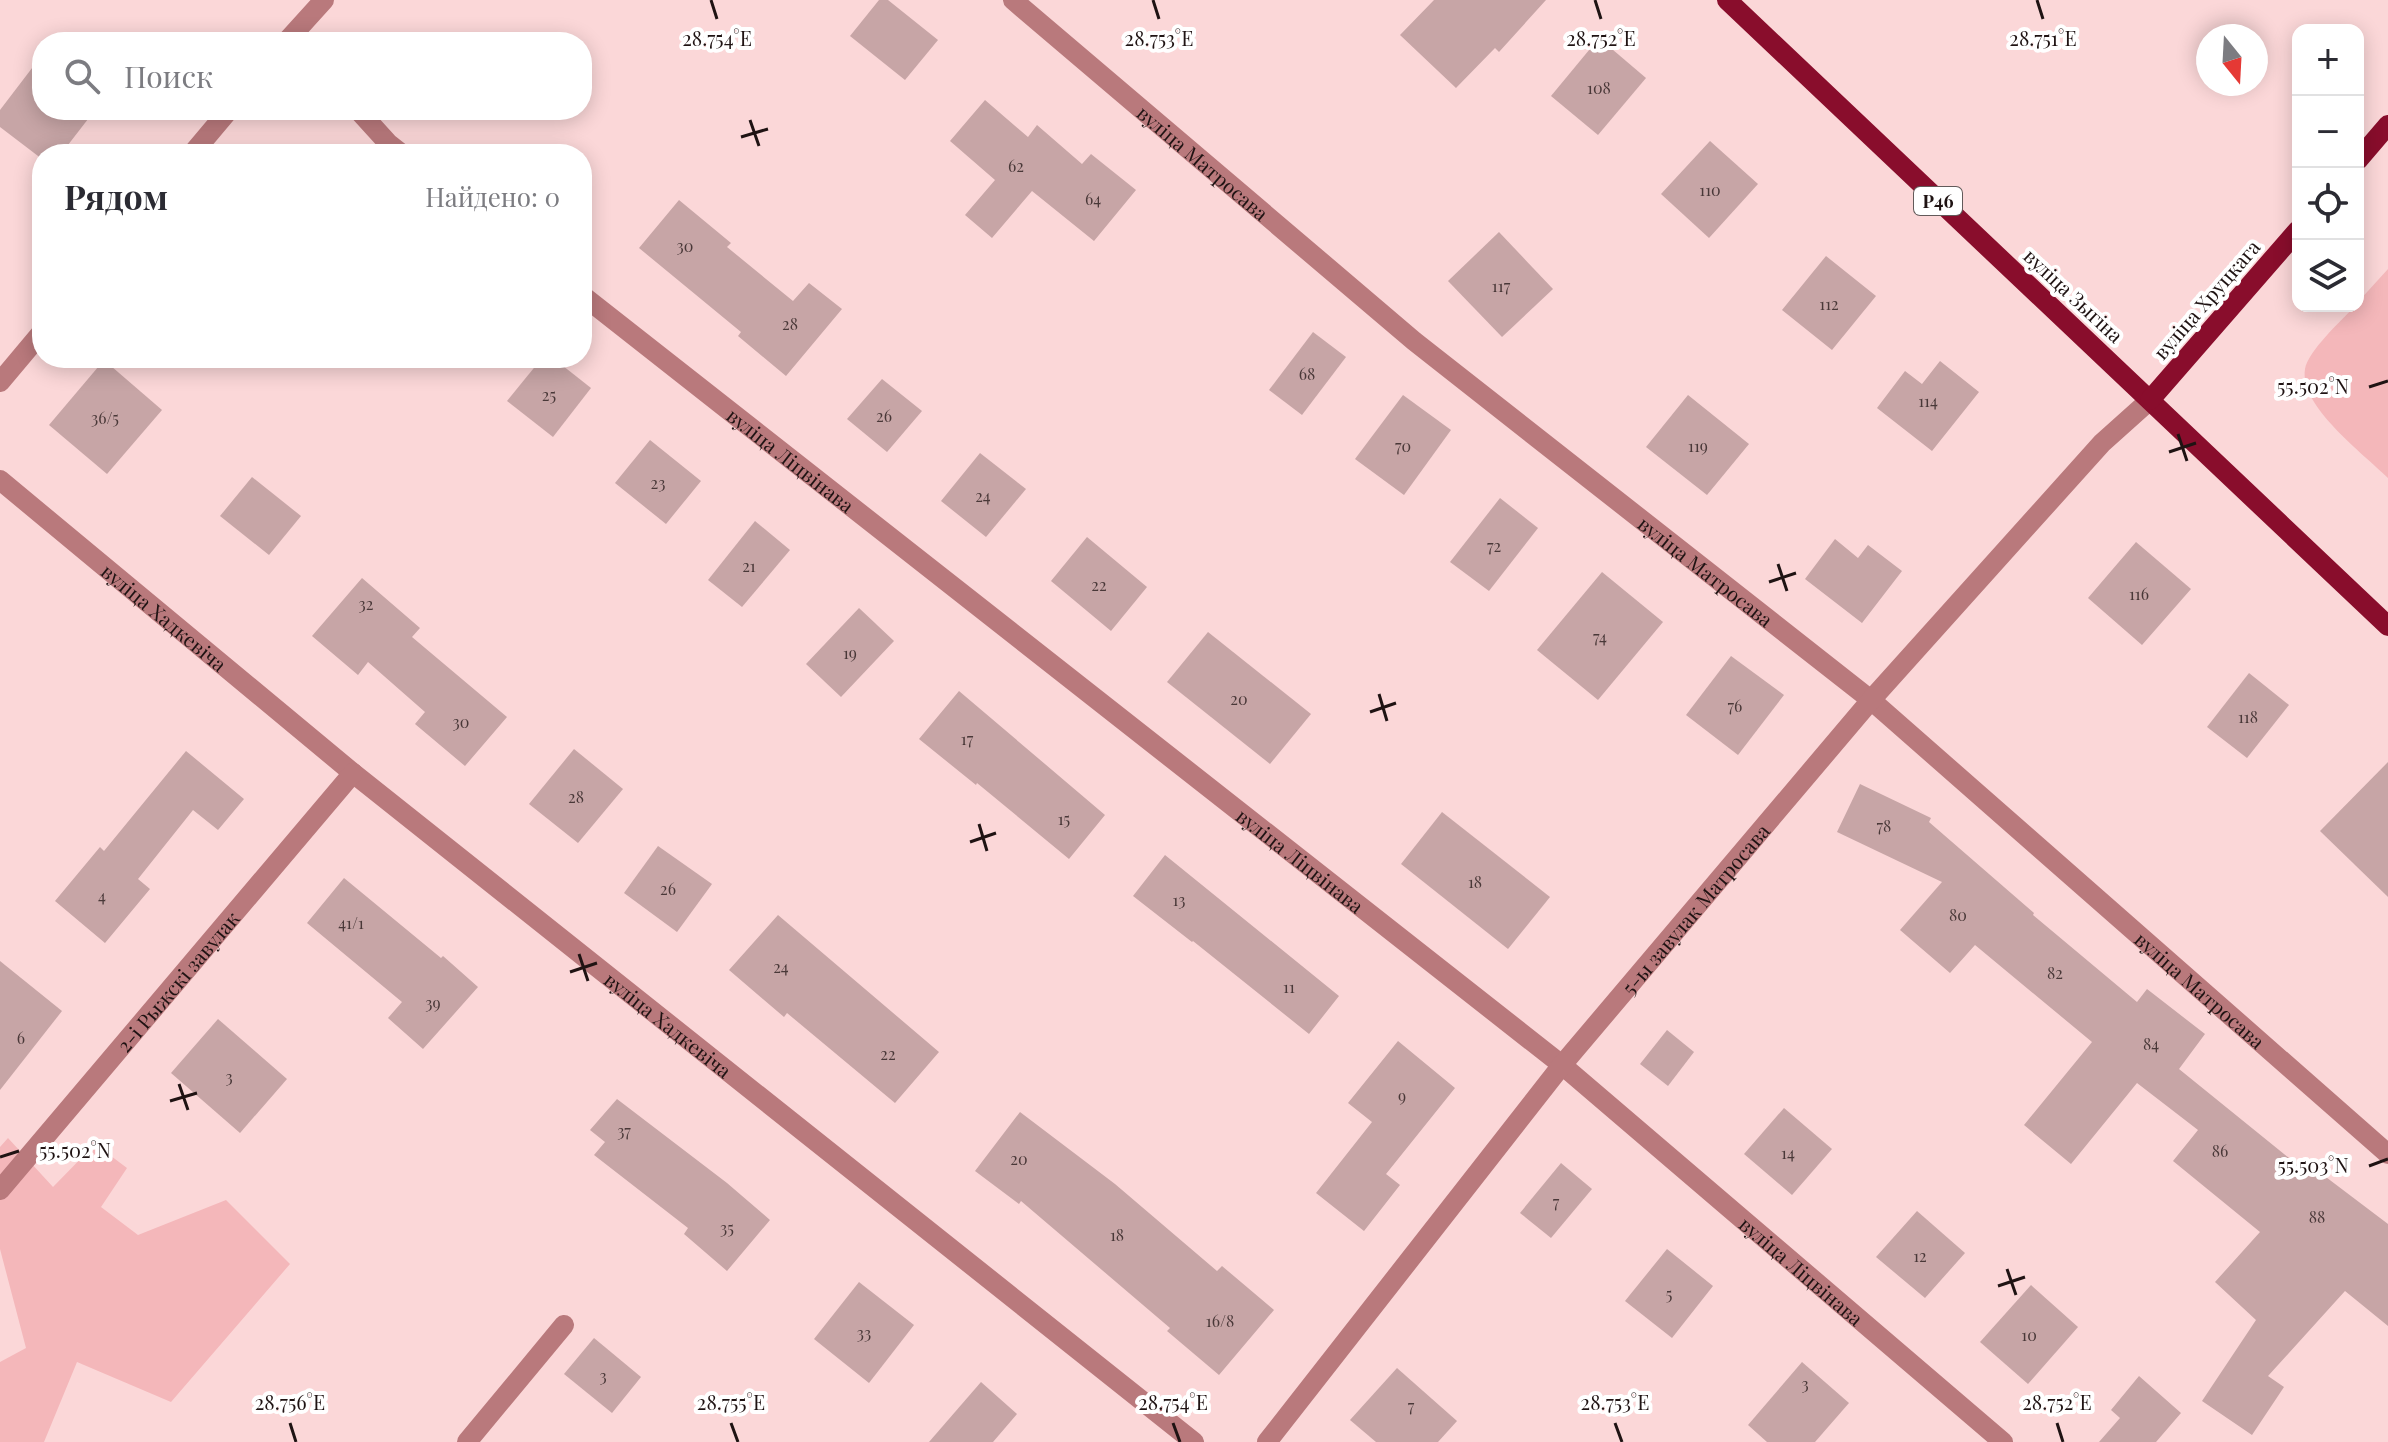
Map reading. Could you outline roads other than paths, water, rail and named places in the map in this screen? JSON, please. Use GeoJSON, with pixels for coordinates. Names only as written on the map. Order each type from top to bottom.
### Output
{"type":"FeatureCollection","features":[{"type":"Feature","properties":{"kind":"main road","name":"вуліца Зыгіна"},"geometry":{"type":"LineString","coordinates":[[1727,0],[2388,626]]}},
{"type":"Feature","properties":{"kind":"main road"},"geometry":{"type":"LineString","coordinates":[[2364,153],[2388,125]]}},
{"type":"Feature","properties":{"kind":"main road","name":"вуліца Хруцкага"},"geometry":{"type":"LineString","coordinates":[[2150,400],[2292,237]]}},
{"type":"Feature","properties":{"kind":"street"},"geometry":{"type":"LineString","coordinates":[[298,32],[324,0]]}},
{"type":"Feature","properties":{"kind":"street","name":"вуліца Матросава"},"geometry":{"type":"LineString","coordinates":[[1013,0],[1414,341],[1871,700],[2388,1154]]}},
{"type":"Feature","properties":{"kind":"street"},"geometry":{"type":"LineString","coordinates":[[200,144],[221,120]]}},
{"type":"Feature","properties":{"kind":"street"},"geometry":{"type":"LineString","coordinates":[[367,120],[389,144]]}},
{"type":"Feature","properties":{"kind":"street","name":"вуліца Ліцвінава"},"geometry":{"type":"LineString","coordinates":[[592,303],[1562,1065],[2003,1442]]}},
{"type":"Feature","properties":{"kind":"street"},"geometry":{"type":"LineString","coordinates":[[0,382],[32,344]]}},
{"type":"Feature","properties":{"kind":"street","name":"5-ы завулак Матросава"},"geometry":{"type":"LineString","coordinates":[[1267,1442],[1562,1065],[1871,700],[2102,443],[2150,400]]}},
{"type":"Feature","properties":{"kind":"street","name":"вуліца Хадкевіча"},"geometry":{"type":"LineString","coordinates":[[0,480],[353,773],[1194,1442]]}},
{"type":"Feature","properties":{"kind":"street","name":"2-і Рыжскі завулак"},"geometry":{"type":"LineString","coordinates":[[0,1190],[353,773]]}},
{"type":"Feature","properties":{"kind":"street"},"geometry":{"type":"LineString","coordinates":[[467,1442],[564,1325]]}}]}
